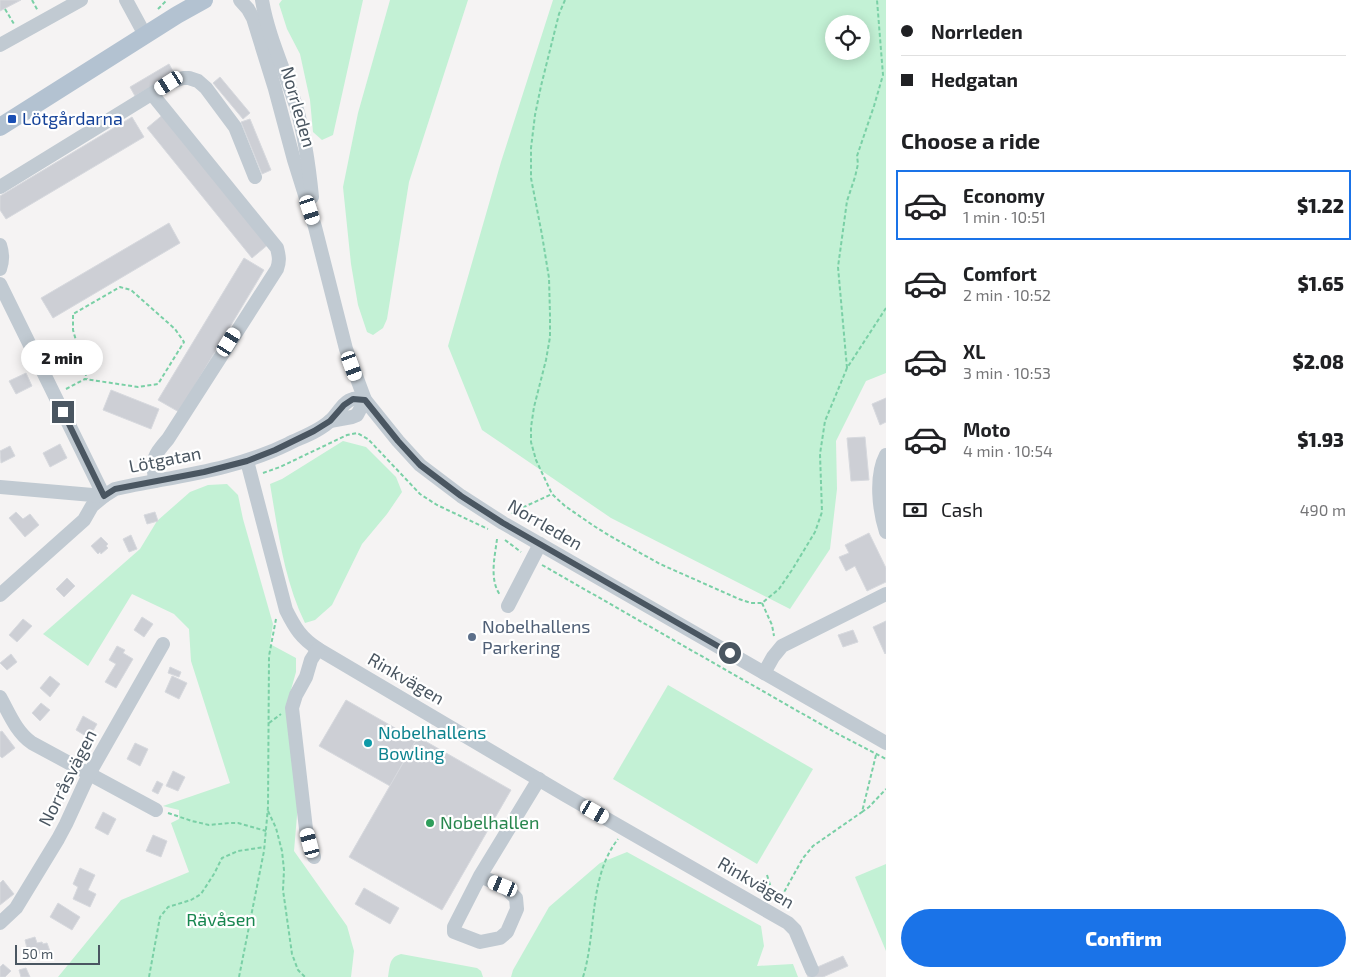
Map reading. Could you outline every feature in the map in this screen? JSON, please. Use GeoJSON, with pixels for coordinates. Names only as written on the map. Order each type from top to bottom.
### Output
{"type":"FeatureCollection","features":[{"type":"Feature","properties":{"kind":"main road"},"geometry":{"type":"LineString","coordinates":[[145,35],[180,0]]}},
{"type":"Feature","properties":{"kind":"main road"},"geometry":{"type":"LineString","coordinates":[[0,127],[204,0]]}},
{"type":"Feature","properties":{"kind":"street"},"geometry":{"type":"LineString","coordinates":[[0,45],[20,34],[61,5],[81,0]]}},
{"type":"Feature","properties":{"kind":"street"},"geometry":{"type":"LineString","coordinates":[[126,0],[145,35]]}},
{"type":"Feature","properties":{"kind":"street","name":"Norrleden"},"geometry":{"type":"LineString","coordinates":[[240,0],[253,18],[275,89],[294,160],[315,227],[346,349],[365,400],[398,441],[420,465],[461,496],[540,544],[886,743]]}},
{"type":"Feature","properties":{"kind":"street","name":"Norrleden"},"geometry":{"type":"LineString","coordinates":[[262,0],[265,18],[297,108],[308,156],[315,227]]}},
{"type":"Feature","properties":{"kind":"street"},"geometry":{"type":"LineString","coordinates":[[0,187],[169,83],[183,78],[198,81],[206,88],[235,127],[255,177]]}},
{"type":"Feature","properties":{"kind":"street"},"geometry":{"type":"LineString","coordinates":[[152,94],[277,248],[279,255],[277,269],[168,439],[154,456],[155,481]]}},
{"type":"Feature","properties":{"kind":"street"},"geometry":{"type":"LineString","coordinates":[[0,245],[3,254],[0,269]]}},
{"type":"Feature","properties":{"kind":"street"},"geometry":{"type":"LineString","coordinates":[[0,284],[104,496],[92,506],[84,520],[0,595]]}},
{"type":"Feature","properties":{"kind":"street","name":"Lötgatan"},"geometry":{"type":"LineString","coordinates":[[0,488],[104,496],[115,489],[204,472],[247,461],[275,450],[330,421],[357,415],[365,400]]}},
{"type":"Feature","properties":{"kind":"street"},"geometry":{"type":"LineString","coordinates":[[886,455],[883,461],[879,484],[881,517],[886,532]]}},
{"type":"Feature","properties":{"kind":"street","name":"Rinkvägen"},"geometry":{"type":"LineString","coordinates":[[247,461],[284,604],[294,628],[306,641],[626,830],[788,923],[795,930],[812,970]]}},
{"type":"Feature","properties":{"kind":"street"},"geometry":{"type":"LineString","coordinates":[[508,606],[540,544]]}},
{"type":"Feature","properties":{"kind":"street"},"geometry":{"type":"LineString","coordinates":[[764,673],[782,646],[886,594]]}},
{"type":"Feature","properties":{"kind":"street","name":"Norråsvägen"},"geometry":{"type":"LineString","coordinates":[[0,924],[16,908],[53,847],[89,774],[163,644]]}},
{"type":"Feature","properties":{"kind":"street"},"geometry":{"type":"LineString","coordinates":[[314,856],[306,829],[292,708],[296,694],[306,677],[311,660],[318,649]]}},
{"type":"Feature","properties":{"kind":"street"},"geometry":{"type":"LineString","coordinates":[[0,697],[23,737],[156,810]]}},
{"type":"Feature","properties":{"kind":"street"},"geometry":{"type":"LineString","coordinates":[[480,876],[503,886],[516,898],[517,909],[507,932],[500,938],[480,942],[454,932],[454,928],[480,876],[539,779]]}},
{"type":"Feature","properties":{"kind":"path"},"geometry":{"type":"LineString","coordinates":[[565,0],[559,14],[534,116],[531,148],[531,178],[548,278],[550,315],[550,337],[534,407],[531,442],[536,460],[552,494],[566,506],[610,536],[660,564],[739,599],[751,603],[762,603],[788,577],[815,532],[822,512],[820,454],[825,421],[847,368],[886,308]]}},
{"type":"Feature","properties":{"kind":"path"},"geometry":{"type":"LineString","coordinates":[[847,368],[838,267],[847,201],[858,164],[857,156],[882,75],[877,0]]}},
{"type":"Feature","properties":{"kind":"path"},"geometry":{"type":"LineString","coordinates":[[5,9],[20,34]]}},
{"type":"Feature","properties":{"kind":"path"},"geometry":{"type":"LineString","coordinates":[[54,395],[87,380],[138,387],[158,384],[184,342],[174,329],[132,290],[120,288],[72,314],[73,330],[87,380]]}},
{"type":"Feature","properties":{"kind":"path"},"geometry":{"type":"LineString","coordinates":[[251,477],[280,468],[347,435],[357,433],[368,439],[420,494],[437,505],[488,529]]}},
{"type":"Feature","properties":{"kind":"path"},"geometry":{"type":"LineString","coordinates":[[510,518],[513,512],[552,494]]}},
{"type":"Feature","properties":{"kind":"path"},"geometry":{"type":"LineString","coordinates":[[503,538],[533,559],[886,759]]}},
{"type":"Feature","properties":{"kind":"path"},"geometry":{"type":"LineString","coordinates":[[497,539],[494,561],[496,588],[508,606]]}},
{"type":"Feature","properties":{"kind":"path"},"geometry":{"type":"LineString","coordinates":[[762,603],[772,625],[773,657]]}},
{"type":"Feature","properties":{"kind":"path"},"geometry":{"type":"LineString","coordinates":[[239,977],[266,831],[268,810],[269,656],[275,621],[284,604]]}},
{"type":"Feature","properties":{"kind":"path"},"geometry":{"type":"LineString","coordinates":[[862,812],[876,755]]}},
{"type":"Feature","properties":{"kind":"path"},"geometry":{"type":"LineString","coordinates":[[767,875],[776,906],[813,846],[869,807],[886,789]]}},
{"type":"Feature","properties":{"kind":"path"},"geometry":{"type":"LineString","coordinates":[[156,810],[209,825],[230,822],[266,831]]}},
{"type":"Feature","properties":{"kind":"path"},"geometry":{"type":"LineString","coordinates":[[268,810],[276,828],[282,851],[284,870],[283,890],[292,954],[298,970],[305,977]]}},
{"type":"Feature","properties":{"kind":"path"},"geometry":{"type":"LineString","coordinates":[[582,977],[589,949],[594,904],[603,870],[612,848],[626,830]]}},
{"type":"Feature","properties":{"kind":"path"},"geometry":{"type":"LineString","coordinates":[[149,977],[160,917],[168,908],[191,900],[200,894],[214,874],[222,858],[238,851],[264,847]]}},
{"type":"Feature","properties":{"kind":"green space"},"geometry":{"type":"Polygon","coordinates":[[[282,0],[363,0],[333,135],[322,140],[313,132],[310,100],[300,54],[287,29],[279,4],[282,0]]]}},
{"type":"Feature","properties":{"kind":"green space"},"geometry":{"type":"Polygon","coordinates":[[[390,0],[468,0],[409,182],[387,319],[383,328],[373,335],[367,332],[358,305],[351,264],[343,187],[358,113],[390,0]]]}},
{"type":"Feature","properties":{"kind":"green space"},"geometry":{"type":"Polygon","coordinates":[[[553,0],[886,0],[886,373],[866,381],[836,441],[837,489],[830,549],[790,609],[611,518],[482,430],[448,346],[501,162],[553,0]]]}},
{"type":"Feature","properties":{"kind":"green space"},"geometry":{"type":"Polygon","coordinates":[[[343,441],[366,447],[396,477],[402,492],[387,514],[362,544],[332,605],[315,620],[305,623],[287,573],[270,484],[282,479],[343,441]]]}},
{"type":"Feature","properties":{"kind":"green space","name":"Rävåsen"},"geometry":{"type":"Polygon","coordinates":[[[227,484],[238,495],[273,624],[270,644],[296,658],[296,672],[287,704],[299,792],[294,851],[347,926],[354,951],[351,977],[58,977],[121,900],[189,872],[171,823],[179,819],[179,810],[163,806],[230,783],[191,661],[189,629],[174,614],[132,594],[88,666],[43,634],[140,549],[157,521],[190,492],[208,485],[227,484]]]}},
{"type":"Feature","properties":{"kind":"green space"},"geometry":{"type":"Polygon","coordinates":[[[668,685],[813,769],[757,864],[613,779],[668,685]]]}},
{"type":"Feature","properties":{"kind":"green space"},"geometry":{"type":"Polygon","coordinates":[[[627,852],[761,926],[764,946],[757,966],[793,964],[798,977],[511,977],[513,970],[549,907],[600,863],[627,852]]]}},
{"type":"Feature","properties":{"kind":"green space"},"geometry":{"type":"Polygon","coordinates":[[[886,864],[886,951],[855,877],[886,864]]]}},
{"type":"Feature","properties":{"kind":"green space"},"geometry":{"type":"Polygon","coordinates":[[[401,954],[477,968],[481,971],[483,977],[388,977],[392,960],[401,954]]]}},
{"type":"Feature","properties":{"kind":"building"},"geometry":{"type":"Polygon","coordinates":[[[0,0],[21,0],[0,11],[0,0]]]}},
{"type":"Feature","properties":{"kind":"building"},"geometry":{"type":"Polygon","coordinates":[[[169,64],[174,73],[135,96],[130,87],[169,64]]]}},
{"type":"Feature","properties":{"kind":"building"},"geometry":{"type":"Polygon","coordinates":[[[220,77],[250,113],[243,119],[213,83],[220,77]]]}},
{"type":"Feature","properties":{"kind":"building"},"geometry":{"type":"Polygon","coordinates":[[[165,113],[270,243],[252,258],[147,128],[165,113]]]}},
{"type":"Feature","properties":{"kind":"building"},"geometry":{"type":"Polygon","coordinates":[[[132,117],[144,137],[6,219],[0,210],[0,196],[132,117]]]}},
{"type":"Feature","properties":{"kind":"building"},"geometry":{"type":"Polygon","coordinates":[[[250,119],[271,170],[262,174],[241,122],[250,119]]]}},
{"type":"Feature","properties":{"kind":"building"},"geometry":{"type":"Polygon","coordinates":[[[169,223],[180,243],[53,318],[41,298],[169,223]]]}},
{"type":"Feature","properties":{"kind":"building"},"geometry":{"type":"Polygon","coordinates":[[[244,258],[264,270],[179,412],[158,400],[244,258]]]}},
{"type":"Feature","properties":{"kind":"building"},"geometry":{"type":"Polygon","coordinates":[[[26,373],[32,386],[16,394],[9,381],[26,373]]]}},
{"type":"Feature","properties":{"kind":"building"},"geometry":{"type":"Polygon","coordinates":[[[111,390],[159,409],[151,429],[103,410],[111,390]]]}},
{"type":"Feature","properties":{"kind":"building"},"geometry":{"type":"Polygon","coordinates":[[[886,398],[886,422],[880,425],[872,404],[886,398]]]}},
{"type":"Feature","properties":{"kind":"building"},"geometry":{"type":"Polygon","coordinates":[[[865,437],[869,480],[851,481],[847,438],[865,437]]]}},
{"type":"Feature","properties":{"kind":"building"},"geometry":{"type":"Polygon","coordinates":[[[60,444],[67,458],[50,467],[43,453],[60,444]]]}},
{"type":"Feature","properties":{"kind":"building"},"geometry":{"type":"Polygon","coordinates":[[[10,446],[15,456],[1,463],[0,451],[10,446]]]}},
{"type":"Feature","properties":{"kind":"building"},"geometry":{"type":"Polygon","coordinates":[[[16,512],[23,519],[30,514],[39,525],[25,537],[9,518],[16,512]]]}},
{"type":"Feature","properties":{"kind":"building"},"geometry":{"type":"Polygon","coordinates":[[[155,512],[158,521],[147,524],[144,515],[155,512]]]}},
{"type":"Feature","properties":{"kind":"building"},"geometry":{"type":"Polygon","coordinates":[[[869,533],[886,568],[886,582],[867,591],[855,566],[846,571],[839,557],[849,553],[845,545],[869,533]]]}},
{"type":"Feature","properties":{"kind":"building"},"geometry":{"type":"Polygon","coordinates":[[[131,535],[137,549],[129,552],[123,539],[131,535]]]}},
{"type":"Feature","properties":{"kind":"building"},"geometry":{"type":"Polygon","coordinates":[[[101,537],[108,544],[106,546],[108,548],[101,554],[100,552],[98,554],[91,546],[101,537]]]}},
{"type":"Feature","properties":{"kind":"building"},"geometry":{"type":"Polygon","coordinates":[[[67,578],[75,586],[64,597],[56,589],[67,578]]]}},
{"type":"Feature","properties":{"kind":"building"},"geometry":{"type":"Polygon","coordinates":[[[142,617],[153,624],[144,637],[134,630],[142,617]]]}},
{"type":"Feature","properties":{"kind":"building"},"geometry":{"type":"Polygon","coordinates":[[[23,619],[32,626],[17,642],[9,635],[23,619]]]}},
{"type":"Feature","properties":{"kind":"building"},"geometry":{"type":"Polygon","coordinates":[[[886,621],[886,653],[885,654],[873,627],[886,621]]]}},
{"type":"Feature","properties":{"kind":"building"},"geometry":{"type":"Polygon","coordinates":[[[853,630],[858,642],[843,647],[838,635],[853,630]]]}},
{"type":"Feature","properties":{"kind":"building"},"geometry":{"type":"Polygon","coordinates":[[[117,646],[125,650],[123,653],[133,659],[116,688],[105,682],[116,664],[109,660],[117,646]]]}},
{"type":"Feature","properties":{"kind":"building"},"geometry":{"type":"Polygon","coordinates":[[[11,654],[17,662],[7,670],[0,663],[11,654]]]}},
{"type":"Feature","properties":{"kind":"building"},"geometry":{"type":"Polygon","coordinates":[[[170,667],[181,672],[179,677],[168,673],[170,667]]]}},
{"type":"Feature","properties":{"kind":"building"},"geometry":{"type":"Polygon","coordinates":[[[50,676],[60,684],[50,697],[40,688],[50,676]]]}},
{"type":"Feature","properties":{"kind":"building"},"geometry":{"type":"Polygon","coordinates":[[[172,676],[187,683],[179,699],[165,692],[172,676]]]}},
{"type":"Feature","properties":{"kind":"building","name":"Nobelhallens Bowling"},"geometry":{"type":"Polygon","coordinates":[[[346,700],[416,740],[390,786],[319,746],[346,700]]]}},
{"type":"Feature","properties":{"kind":"building"},"geometry":{"type":"Polygon","coordinates":[[[41,703],[50,710],[40,721],[32,713],[41,703]]]}},
{"type":"Feature","properties":{"kind":"building"},"geometry":{"type":"Polygon","coordinates":[[[83,716],[97,724],[89,738],[76,730],[83,716]]]}},
{"type":"Feature","properties":{"kind":"building"},"geometry":{"type":"Polygon","coordinates":[[[2,731],[15,748],[2,758],[0,756],[0,732],[2,731]]]}},
{"type":"Feature","properties":{"kind":"building","name":"Nobelhallen"},"geometry":{"type":"Polygon","coordinates":[[[418,737],[511,790],[442,910],[349,857],[418,737]]]}},
{"type":"Feature","properties":{"kind":"building"},"geometry":{"type":"Polygon","coordinates":[[[135,743],[148,749],[140,766],[127,759],[135,743]]]}},
{"type":"Feature","properties":{"kind":"building"},"geometry":{"type":"Polygon","coordinates":[[[173,771],[185,777],[178,791],[166,786],[173,771]]]}},
{"type":"Feature","properties":{"kind":"building"},"geometry":{"type":"Polygon","coordinates":[[[157,781],[163,784],[158,794],[152,791],[157,781]]]}},
{"type":"Feature","properties":{"kind":"building"},"geometry":{"type":"Polygon","coordinates":[[[103,812],[116,819],[108,835],[95,828],[103,812]]]}},
{"type":"Feature","properties":{"kind":"building"},"geometry":{"type":"Polygon","coordinates":[[[153,835],[167,841],[161,857],[146,851],[153,835]]]}},
{"type":"Feature","properties":{"kind":"building"},"geometry":{"type":"Polygon","coordinates":[[[80,868],[95,875],[88,890],[96,894],[90,907],[73,899],[78,887],[73,884],[80,868]]]}},
{"type":"Feature","properties":{"kind":"building"},"geometry":{"type":"Polygon","coordinates":[[[3,880],[14,894],[0,905],[0,883],[3,880]]]}},
{"type":"Feature","properties":{"kind":"building"},"geometry":{"type":"Polygon","coordinates":[[[364,888],[399,908],[390,924],[355,904],[364,888]]]}},
{"type":"Feature","properties":{"kind":"building"},"geometry":{"type":"Polygon","coordinates":[[[58,903],[80,917],[72,930],[50,917],[58,903]]]}},
{"type":"Feature","properties":{"kind":"building"},"geometry":{"type":"Polygon","coordinates":[[[35,937],[37,943],[47,943],[51,954],[45,957],[44,952],[29,957],[25,940],[35,937]]]}},
{"type":"Feature","properties":{"kind":"building"},"geometry":{"type":"Polygon","coordinates":[[[843,956],[848,966],[823,977],[808,977],[806,972],[843,956]]]}},
{"type":"Feature","properties":{"kind":"building"},"geometry":{"type":"Polygon","coordinates":[[[3,964],[11,971],[5,977],[0,977],[0,967],[3,964]]]}},
{"type":"Feature","properties":{"kind":"building"},"geometry":{"type":"Polygon","coordinates":[[[26,968],[30,977],[21,977],[19,970],[26,968]]]}},
{"type":"Feature","properties":{"kind":"place","name":"Lötgårdarna"},"geometry":{"type":"Point","coordinates":[12,119]}},
{"type":"Feature","properties":{"kind":"place","name":"Nobelhallens Parkering"},"geometry":{"type":"Point","coordinates":[472,637]}},
{"type":"Feature","properties":{"kind":"place","name":"Nobelhallens Bowling"},"geometry":{"type":"Point","coordinates":[368,743]}},
{"type":"Feature","properties":{"kind":"place","name":"Nobelhallen"},"geometry":{"type":"Point","coordinates":[430,823]}},
{"type":"Feature","properties":{"kind":"route"},"geometry":{"type":"LineString","coordinates":[[63,412],[104,496],[115,489],[204,472],[247,461],[314,431],[330,421],[344,405],[353,399],[365,400],[420,465],[461,496],[503,523],[730,653]]}}]}
